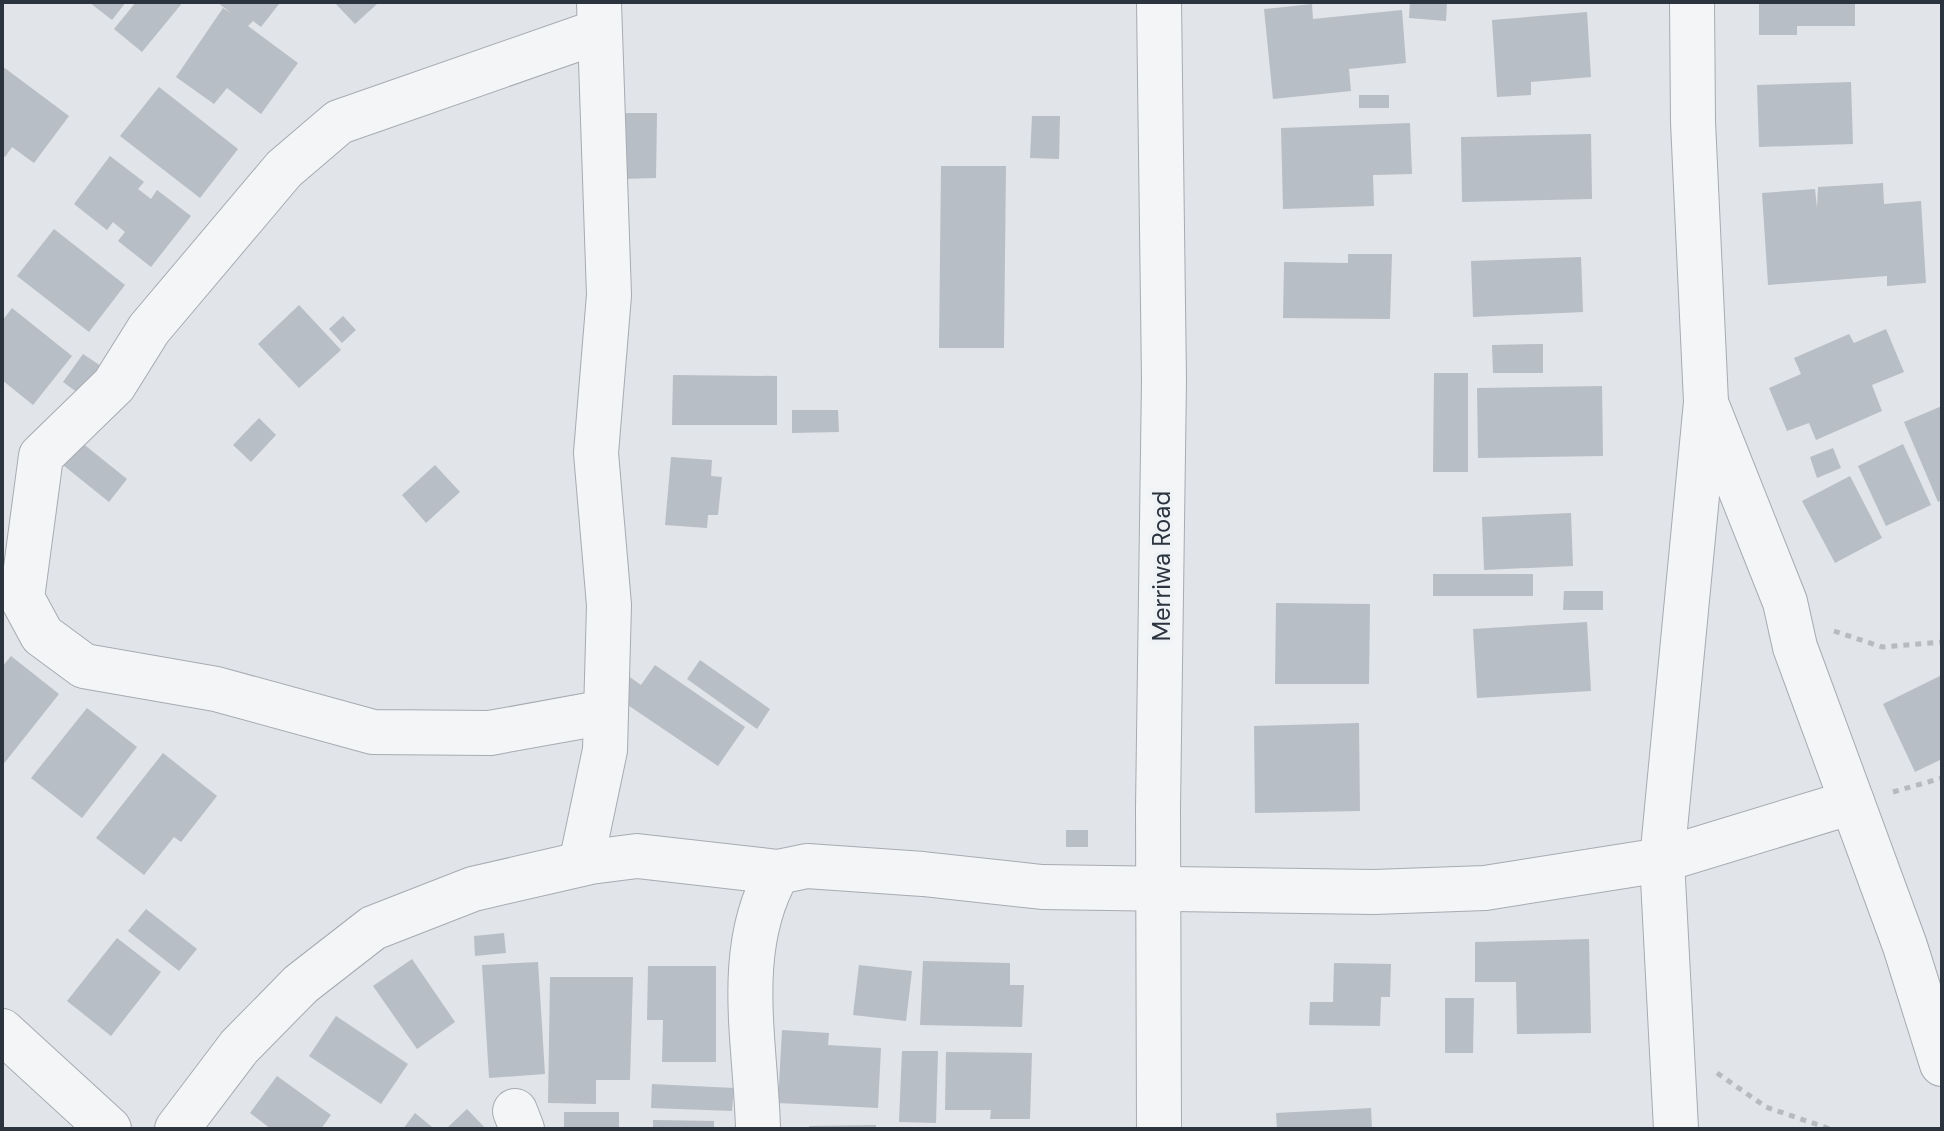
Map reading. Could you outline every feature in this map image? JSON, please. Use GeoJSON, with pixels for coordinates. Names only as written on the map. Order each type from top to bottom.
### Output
{"type":"FeatureCollection","features":[{"type":"Feature","properties":{"kind":"street","name":"Merriwa Road"},"geometry":{"type":"LineString","coordinates":[[1159,2],[1164,395],[1158,890],[1159,1129]]}},
{"type":"Feature","properties":{"kind":"street"},"geometry":{"type":"LineString","coordinates":[[1676,1129],[1662,860],[1706,402],[1693,122],[1692,2]]}},
{"type":"Feature","properties":{"kind":"street"},"geometry":{"type":"LineString","coordinates":[[581,864],[605,750],[609,605],[596,453],[609,295],[598,17],[339,122],[284,169],[149,329],[114,385],[41,456],[22,598],[42,635],[84,666],[216,689],[373,732],[490,733],[606,712]]}},
{"type":"Feature","properties":{"kind":"street"},"geometry":{"type":"LineString","coordinates":[[1706,402],[1785,602],[1795,647],[1905,946],[1942,1064]]}},
{"type":"Feature","properties":{"kind":"street"},"geometry":{"type":"LineString","coordinates":[[177,1129],[239,1047],[301,984],[373,928],[473,889],[581,864],[637,856],[778,872],[807,866],[1042,887],[1374,892],[1485,888],[1662,860],[1853,805]]}},
{"type":"Feature","properties":{"kind":"street"},"geometry":{"type":"LineString","coordinates":[[758,1129],[749,962],[755,920],[778,872]]}},
{"type":"Feature","properties":{"kind":"street"},"geometry":{"type":"LineString","coordinates":[[2,1031],[109,1129]]}},
{"type":"Feature","properties":{"kind":"path"},"geometry":{"type":"LineString","coordinates":[[1785,602],[1837,633],[1882,647],[1942,642]]}},
{"type":"Feature","properties":{"kind":"path"},"geometry":{"type":"LineString","coordinates":[[1853,805],[1942,778]]}},
{"type":"Feature","properties":{"kind":"path"},"geometry":{"type":"LineString","coordinates":[[1672,1033],[1708,1066],[1753,1099],[1830,1129]]}},
{"type":"Feature","properties":{"kind":"building"},"geometry":{"type":"Polygon","coordinates":[[[89,2],[126,2],[112,20],[89,2]]]}},
{"type":"Feature","properties":{"kind":"building"},"geometry":{"type":"Polygon","coordinates":[[[136,2],[183,2],[142,52],[114,29],[136,2]]]}},
{"type":"Feature","properties":{"kind":"building"},"geometry":{"type":"Polygon","coordinates":[[[217,2],[279,4],[261,27],[253,21],[248,26],[298,63],[261,114],[227,88],[214,104],[176,77],[223,8],[231,13],[217,2]]]}},
{"type":"Feature","properties":{"kind":"building"},"geometry":{"type":"Polygon","coordinates":[[[334,2],[374,2],[377,4],[355,24],[334,2]]]}},
{"type":"Feature","properties":{"kind":"building"},"geometry":{"type":"Polygon","coordinates":[[[1410,2],[1447,2],[1446,21],[1409,18],[1410,2]]]}},
{"type":"Feature","properties":{"kind":"building"},"geometry":{"type":"Polygon","coordinates":[[[1759,2],[1855,2],[1855,26],[1797,26],[1797,35],[1759,35],[1759,2]]]}},
{"type":"Feature","properties":{"kind":"building"},"geometry":{"type":"Polygon","coordinates":[[[1312,4],[1313,19],[1402,10],[1406,63],[1349,69],[1351,91],[1273,99],[1264,9],[1312,4]]]}},
{"type":"Feature","properties":{"kind":"building"},"geometry":{"type":"Polygon","coordinates":[[[1587,12],[1591,77],[1531,82],[1531,95],[1497,97],[1492,20],[1587,12]]]}},
{"type":"Feature","properties":{"kind":"building"},"geometry":{"type":"Polygon","coordinates":[[[2,66],[69,116],[34,163],[12,147],[5,157],[2,155],[2,66]]]}},
{"type":"Feature","properties":{"kind":"building"},"geometry":{"type":"Polygon","coordinates":[[[1851,82],[1853,144],[1759,147],[1757,85],[1851,82]]]}},
{"type":"Feature","properties":{"kind":"building"},"geometry":{"type":"Polygon","coordinates":[[[159,87],[238,149],[200,198],[120,136],[159,87]]]}},
{"type":"Feature","properties":{"kind":"building"},"geometry":{"type":"Polygon","coordinates":[[[1359,95],[1389,95],[1389,108],[1359,108],[1359,95]]]}},
{"type":"Feature","properties":{"kind":"building"},"geometry":{"type":"Polygon","coordinates":[[[623,113],[657,113],[656,178],[622,179],[623,113]]]}},
{"type":"Feature","properties":{"kind":"building"},"geometry":{"type":"Polygon","coordinates":[[[1032,116],[1060,116],[1059,159],[1030,158],[1032,116]]]}},
{"type":"Feature","properties":{"kind":"building"},"geometry":{"type":"Polygon","coordinates":[[[1410,123],[1412,174],[1373,175],[1374,206],[1283,209],[1281,128],[1410,123]]]}},
{"type":"Feature","properties":{"kind":"building"},"geometry":{"type":"Polygon","coordinates":[[[1591,134],[1592,199],[1462,202],[1461,137],[1591,134]]]}},
{"type":"Feature","properties":{"kind":"building"},"geometry":{"type":"Polygon","coordinates":[[[110,156],[144,182],[138,189],[151,199],[157,190],[191,216],[151,267],[118,241],[125,232],[113,222],[107,230],[74,204],[110,156]]]}},
{"type":"Feature","properties":{"kind":"building"},"geometry":{"type":"Polygon","coordinates":[[[941,166],[1006,166],[1004,348],[939,348],[941,166]]]}},
{"type":"Feature","properties":{"kind":"building"},"geometry":{"type":"Polygon","coordinates":[[[1883,183],[1884,204],[1921,201],[1926,283],[1887,286],[1887,276],[1768,285],[1762,193],[1815,189],[1817,208],[1818,187],[1883,183]]]}},
{"type":"Feature","properties":{"kind":"building"},"geometry":{"type":"Polygon","coordinates":[[[54,229],[125,285],[89,332],[17,276],[54,229]]]}},
{"type":"Feature","properties":{"kind":"building"},"geometry":{"type":"Polygon","coordinates":[[[1348,254],[1392,254],[1390,319],[1283,318],[1284,262],[1348,263],[1348,254]]]}},
{"type":"Feature","properties":{"kind":"building"},"geometry":{"type":"Polygon","coordinates":[[[1581,257],[1583,312],[1473,317],[1471,261],[1581,257]]]}},
{"type":"Feature","properties":{"kind":"building"},"geometry":{"type":"Polygon","coordinates":[[[299,305],[341,350],[299,388],[258,344],[299,305]]]}},
{"type":"Feature","properties":{"kind":"building"},"geometry":{"type":"Polygon","coordinates":[[[12,308],[72,356],[33,405],[2,380],[2,321],[12,308]]]}},
{"type":"Feature","properties":{"kind":"building"},"geometry":{"type":"Polygon","coordinates":[[[343,316],[356,330],[342,343],[329,329],[343,316]]]}},
{"type":"Feature","properties":{"kind":"building"},"geometry":{"type":"Polygon","coordinates":[[[1886,329],[1904,372],[1872,385],[1882,411],[1816,440],[1809,423],[1787,431],[1769,388],[1801,374],[1794,358],[1849,334],[1854,343],[1886,329]]]}},
{"type":"Feature","properties":{"kind":"building"},"geometry":{"type":"Polygon","coordinates":[[[1543,344],[1543,373],[1493,373],[1492,345],[1543,344]]]}},
{"type":"Feature","properties":{"kind":"building"},"geometry":{"type":"Polygon","coordinates":[[[83,354],[107,370],[86,399],[63,382],[83,354]]]}},
{"type":"Feature","properties":{"kind":"building"},"geometry":{"type":"Polygon","coordinates":[[[1434,373],[1468,373],[1468,472],[1433,472],[1434,373]]]}},
{"type":"Feature","properties":{"kind":"building"},"geometry":{"type":"Polygon","coordinates":[[[673,375],[777,376],[777,425],[672,425],[673,375]]]}},
{"type":"Feature","properties":{"kind":"building"},"geometry":{"type":"Polygon","coordinates":[[[1602,386],[1603,456],[1478,458],[1477,388],[1602,386]]]}},
{"type":"Feature","properties":{"kind":"building"},"geometry":{"type":"Polygon","coordinates":[[[1942,406],[1942,500],[1938,502],[1904,422],[1942,406]]]}},
{"type":"Feature","properties":{"kind":"building"},"geometry":{"type":"Polygon","coordinates":[[[792,410],[838,410],[839,432],[792,433],[792,410]]]}},
{"type":"Feature","properties":{"kind":"building"},"geometry":{"type":"Polygon","coordinates":[[[259,418],[276,435],[251,462],[233,445],[259,418]]]}},
{"type":"Feature","properties":{"kind":"building"},"geometry":{"type":"Polygon","coordinates":[[[76,438],[127,479],[109,502],[58,461],[76,438]]]}},
{"type":"Feature","properties":{"kind":"building"},"geometry":{"type":"Polygon","coordinates":[[[1903,444],[1931,505],[1886,526],[1858,466],[1903,444]]]}},
{"type":"Feature","properties":{"kind":"building"},"geometry":{"type":"Polygon","coordinates":[[[1833,448],[1841,468],[1817,478],[1810,457],[1833,448]]]}},
{"type":"Feature","properties":{"kind":"building"},"geometry":{"type":"Polygon","coordinates":[[[671,457],[712,460],[711,476],[722,477],[718,515],[708,515],[707,528],[665,525],[671,457]]]}},
{"type":"Feature","properties":{"kind":"building"},"geometry":{"type":"Polygon","coordinates":[[[435,465],[460,492],[426,523],[402,495],[435,465]]]}},
{"type":"Feature","properties":{"kind":"building"},"geometry":{"type":"Polygon","coordinates":[[[1850,476],[1882,538],[1835,563],[1802,501],[1850,476]]]}},
{"type":"Feature","properties":{"kind":"building"},"geometry":{"type":"Polygon","coordinates":[[[1571,513],[1573,566],[1484,570],[1482,517],[1571,513]]]}},
{"type":"Feature","properties":{"kind":"building"},"geometry":{"type":"Polygon","coordinates":[[[1433,574],[1533,574],[1533,596],[1433,596],[1433,574]]]}},
{"type":"Feature","properties":{"kind":"building"},"geometry":{"type":"Polygon","coordinates":[[[1564,591],[1603,591],[1603,610],[1563,610],[1564,591]]]}},
{"type":"Feature","properties":{"kind":"building"},"geometry":{"type":"Polygon","coordinates":[[[1276,603],[1370,604],[1369,684],[1275,684],[1276,603]]]}},
{"type":"Feature","properties":{"kind":"building"},"geometry":{"type":"Polygon","coordinates":[[[1587,622],[1591,691],[1477,698],[1473,629],[1587,622]]]}},
{"type":"Feature","properties":{"kind":"building"},"geometry":{"type":"Polygon","coordinates":[[[11,656],[59,694],[2,766],[2,667],[11,656]]]}},
{"type":"Feature","properties":{"kind":"building"},"geometry":{"type":"Polygon","coordinates":[[[700,660],[770,709],[757,729],[687,679],[700,660]]]}},
{"type":"Feature","properties":{"kind":"building"},"geometry":{"type":"Polygon","coordinates":[[[655,665],[745,727],[718,766],[613,695],[627,675],[641,685],[655,665]]]}},
{"type":"Feature","properties":{"kind":"building"},"geometry":{"type":"Polygon","coordinates":[[[1942,675],[1942,759],[1915,772],[1883,704],[1942,675]]]}},
{"type":"Feature","properties":{"kind":"building"},"geometry":{"type":"Polygon","coordinates":[[[87,708],[137,747],[82,818],[31,778],[87,708]]]}},
{"type":"Feature","properties":{"kind":"building"},"geometry":{"type":"Polygon","coordinates":[[[1359,723],[1360,811],[1255,813],[1254,726],[1359,723]]]}},
{"type":"Feature","properties":{"kind":"building"},"geometry":{"type":"Polygon","coordinates":[[[163,753],[217,796],[181,842],[174,837],[144,875],[96,838],[163,753]]]}},
{"type":"Feature","properties":{"kind":"building"},"geometry":{"type":"Polygon","coordinates":[[[1066,830],[1088,830],[1088,847],[1066,847],[1066,830]]]}},
{"type":"Feature","properties":{"kind":"building"},"geometry":{"type":"Polygon","coordinates":[[[146,909],[197,949],[179,971],[128,931],[146,909]]]}},
{"type":"Feature","properties":{"kind":"building"},"geometry":{"type":"Polygon","coordinates":[[[504,933],[506,953],[475,956],[474,936],[504,933]]]}},
{"type":"Feature","properties":{"kind":"building"},"geometry":{"type":"Polygon","coordinates":[[[117,938],[161,972],[111,1036],[67,1001],[117,938]]]}},
{"type":"Feature","properties":{"kind":"building"},"geometry":{"type":"Polygon","coordinates":[[[1589,939],[1591,1033],[1517,1034],[1516,982],[1475,982],[1475,942],[1589,939]]]}},
{"type":"Feature","properties":{"kind":"building"},"geometry":{"type":"Polygon","coordinates":[[[412,959],[455,1022],[417,1049],[373,986],[412,959]]]}},
{"type":"Feature","properties":{"kind":"building"},"geometry":{"type":"Polygon","coordinates":[[[923,961],[1010,963],[1010,985],[1024,985],[1022,1027],[920,1025],[923,961]]]}},
{"type":"Feature","properties":{"kind":"building"},"geometry":{"type":"Polygon","coordinates":[[[538,962],[545,1074],[489,1078],[482,965],[538,962]]]}},
{"type":"Feature","properties":{"kind":"building"},"geometry":{"type":"Polygon","coordinates":[[[1334,963],[1391,964],[1390,997],[1381,997],[1380,1026],[1309,1025],[1310,1002],[1333,1002],[1334,963]]]}},
{"type":"Feature","properties":{"kind":"building"},"geometry":{"type":"Polygon","coordinates":[[[859,965],[912,971],[906,1021],[853,1015],[859,965]]]}},
{"type":"Feature","properties":{"kind":"building"},"geometry":{"type":"Polygon","coordinates":[[[648,966],[716,966],[716,1062],[662,1062],[663,1020],[647,1020],[648,966]]]}},
{"type":"Feature","properties":{"kind":"building"},"geometry":{"type":"Polygon","coordinates":[[[550,977],[633,977],[630,1080],[596,1080],[596,1104],[548,1103],[550,977]]]}},
{"type":"Feature","properties":{"kind":"building"},"geometry":{"type":"Polygon","coordinates":[[[1445,998],[1474,998],[1473,1053],[1445,1053],[1445,998]]]}},
{"type":"Feature","properties":{"kind":"building"},"geometry":{"type":"Polygon","coordinates":[[[336,1016],[408,1064],[381,1104],[309,1056],[336,1016]]]}},
{"type":"Feature","properties":{"kind":"building"},"geometry":{"type":"Polygon","coordinates":[[[782,1030],[829,1033],[828,1045],[881,1048],[878,1108],[778,1103],[782,1030]]]}},
{"type":"Feature","properties":{"kind":"building"},"geometry":{"type":"Polygon","coordinates":[[[902,1051],[938,1051],[936,1123],[899,1122],[902,1051]]]}},
{"type":"Feature","properties":{"kind":"building"},"geometry":{"type":"Polygon","coordinates":[[[946,1052],[1032,1053],[1030,1119],[990,1119],[991,1110],[945,1110],[946,1052]]]}},
{"type":"Feature","properties":{"kind":"building"},"geometry":{"type":"Polygon","coordinates":[[[277,1076],[331,1115],[321,1129],[271,1129],[250,1113],[277,1076]]]}},
{"type":"Feature","properties":{"kind":"building"},"geometry":{"type":"Polygon","coordinates":[[[652,1084],[734,1088],[732,1111],[651,1108],[652,1084]]]}},
{"type":"Feature","properties":{"kind":"building"},"geometry":{"type":"Polygon","coordinates":[[[1371,1108],[1372,1129],[1277,1129],[1276,1113],[1371,1108]]]}},
{"type":"Feature","properties":{"kind":"building"},"geometry":{"type":"Polygon","coordinates":[[[467,1109],[486,1129],[446,1129],[467,1109]]]}},
{"type":"Feature","properties":{"kind":"building"},"geometry":{"type":"Polygon","coordinates":[[[564,1112],[619,1112],[619,1129],[564,1129],[564,1112]]]}},
{"type":"Feature","properties":{"kind":"building"},"geometry":{"type":"Polygon","coordinates":[[[415,1113],[432,1127],[403,1129],[415,1113]]]}},
{"type":"Feature","properties":{"kind":"building"},"geometry":{"type":"Polygon","coordinates":[[[653,1120],[714,1121],[714,1129],[653,1129],[653,1120]]]}},
{"type":"Feature","properties":{"kind":"building"},"geometry":{"type":"Polygon","coordinates":[[[876,1125],[876,1129],[809,1129],[809,1126],[876,1125]]]}}]}
